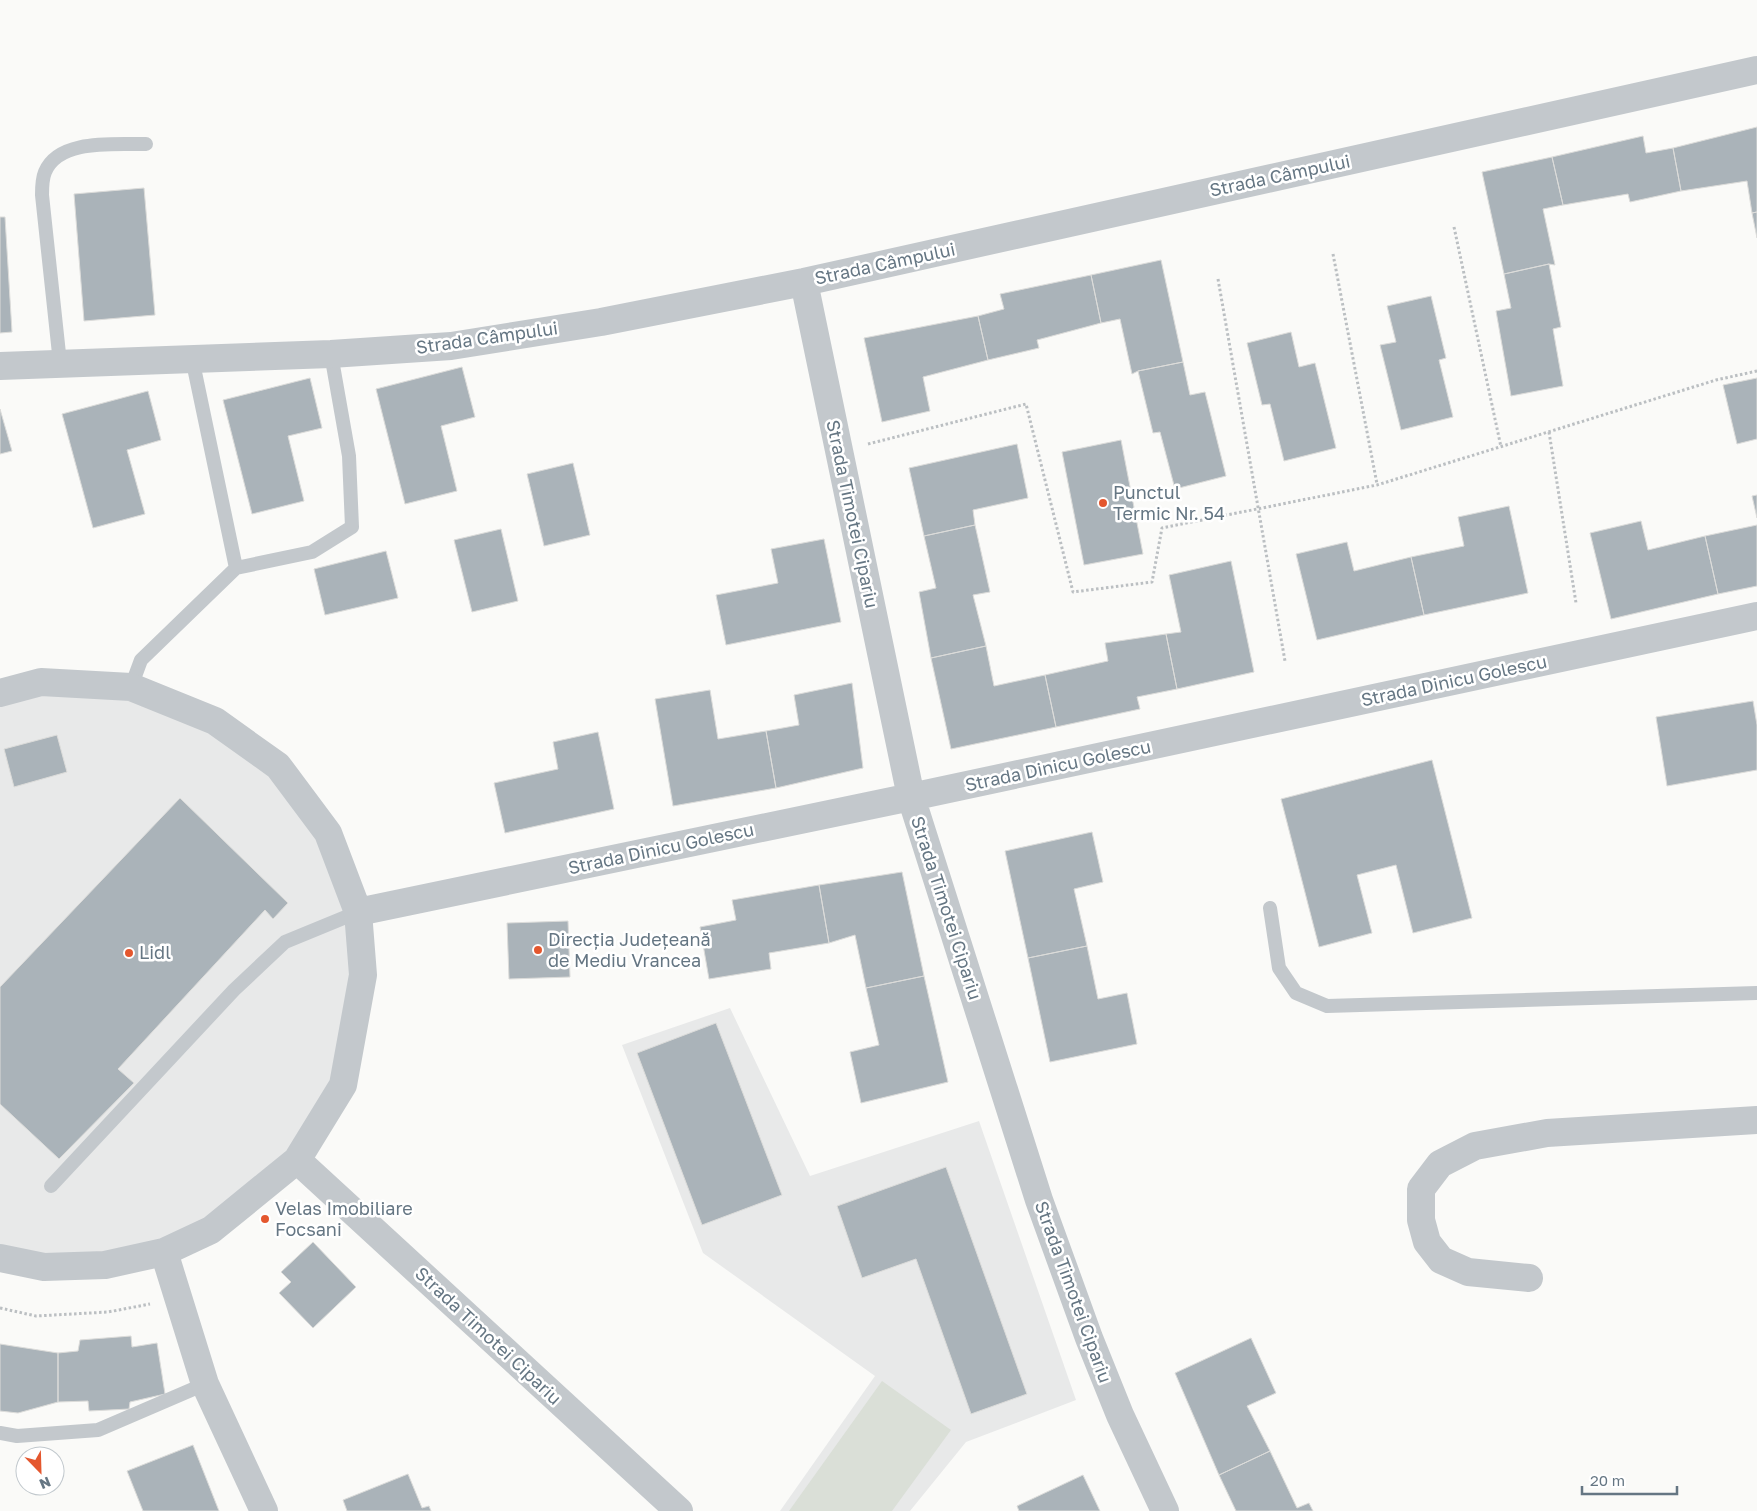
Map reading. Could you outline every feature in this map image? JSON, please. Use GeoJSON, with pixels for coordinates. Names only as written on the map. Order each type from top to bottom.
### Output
{"type":"FeatureCollection","features":[{"type":"Feature","properties":{"kind":"street","name":"Strada Câmpului"},"geometry":{"type":"LineString","coordinates":[[0,366],[331,354],[451,346],[601,322],[804,282],[1757,70]]}},
{"type":"Feature","properties":{"kind":"street","name":"Strada Timotei Cipariu"},"geometry":{"type":"LineString","coordinates":[[804,282],[911,797],[1039,1200],[1089,1338],[1120,1415],[1165,1511]]}},
{"type":"Feature","properties":{"kind":"street","name":"Strada Dinicu Golescu"},"geometry":{"type":"LineString","coordinates":[[358,912],[911,797],[1757,616]]}},
{"type":"Feature","properties":{"kind":"street"},"geometry":{"type":"LineString","coordinates":[[0,693],[41,682],[132,687],[215,721],[278,766],[328,833],[358,912],[363,975],[343,1084],[298,1160],[211,1230],[164,1252],[105,1265],[44,1266],[0,1258]]}},
{"type":"Feature","properties":{"kind":"street"},"geometry":{"type":"LineString","coordinates":[[1529,1278],[1468,1272],[1440,1260],[1427,1242],[1421,1220],[1421,1189],[1440,1164],[1476,1146],[1548,1133],[1757,1120]]}},
{"type":"Feature","properties":{"kind":"street","name":"Strada Timotei Cipariu"},"geometry":{"type":"LineString","coordinates":[[298,1160],[679,1511]]}},
{"type":"Feature","properties":{"kind":"street"},"geometry":{"type":"LineString","coordinates":[[164,1252],[205,1384],[264,1511]]}},
{"type":"Feature","properties":{"kind":"lane"},"geometry":{"type":"LineString","coordinates":[[60,363],[42,195],[45,171],[52,161],[63,152],[85,146],[146,144]]}},
{"type":"Feature","properties":{"kind":"lane"},"geometry":{"type":"LineString","coordinates":[[132,687],[141,660],[236,568],[312,552],[352,527],[348,456],[331,354]]}},
{"type":"Feature","properties":{"kind":"lane"},"geometry":{"type":"LineString","coordinates":[[192,358],[236,568]]}},
{"type":"Feature","properties":{"kind":"lane"},"geometry":{"type":"LineString","coordinates":[[1270,908],[1279,968],[1296,993],[1327,1006],[1757,993]]}},
{"type":"Feature","properties":{"kind":"lane"},"geometry":{"type":"LineString","coordinates":[[51,1186],[234,990],[285,942],[358,912]]}},
{"type":"Feature","properties":{"kind":"lane"},"geometry":{"type":"LineString","coordinates":[[0,1433],[17,1436],[98,1430],[205,1384]]}},
{"type":"Feature","properties":{"kind":"path"},"geometry":{"type":"LineString","coordinates":[[1454,227],[1501,447]]}},
{"type":"Feature","properties":{"kind":"path"},"geometry":{"type":"LineString","coordinates":[[1334,254],[1377,485]]}},
{"type":"Feature","properties":{"kind":"path"},"geometry":{"type":"LineString","coordinates":[[1218,279],[1285,661]]}},
{"type":"Feature","properties":{"kind":"path"},"geometry":{"type":"LineString","coordinates":[[839,451],[1026,404],[1073,592],[1152,582],[1162,528],[1377,485],[1716,380],[1757,372]]}},
{"type":"Feature","properties":{"kind":"path"},"geometry":{"type":"LineString","coordinates":[[1550,432],[1576,602]]}},
{"type":"Feature","properties":{"kind":"path"},"geometry":{"type":"LineString","coordinates":[[0,1308],[36,1316],[108,1312],[178,1299]]}},
{"type":"Feature","properties":{"kind":"shaded area"},"geometry":{"type":"Polygon","coordinates":[[[131,687],[278,766],[358,912],[343,1085],[297,1160],[164,1252],[0,1258],[0,693],[131,687]]]}},
{"type":"Feature","properties":{"kind":"shaded area"},"geometry":{"type":"Polygon","coordinates":[[[730,1008],[810,1176],[979,1121],[1076,1400],[966,1442],[910,1511],[780,1511],[875,1376],[703,1253],[622,1045],[730,1008]]]}},
{"type":"Feature","properties":{"kind":"shaded area"},"geometry":{"type":"Polygon","coordinates":[[[882,1381],[951,1430],[892,1511],[789,1511],[882,1381]]]}},
{"type":"Feature","properties":{"kind":"building"},"geometry":{"type":"Polygon","coordinates":[[[1757,127],[1757,212],[1752,213],[1747,181],[1681,191],[1673,148],[1757,127]]]}},
{"type":"Feature","properties":{"kind":"building"},"geometry":{"type":"Polygon","coordinates":[[[1643,136],[1646,153],[1673,148],[1681,191],[1630,202],[1628,194],[1563,205],[1552,157],[1643,136]]]}},
{"type":"Feature","properties":{"kind":"building"},"geometry":{"type":"Polygon","coordinates":[[[1552,157],[1563,205],[1543,209],[1555,265],[1549,264],[1504,274],[1482,172],[1552,157]]]}},
{"type":"Feature","properties":{"kind":"building"},"geometry":{"type":"Polygon","coordinates":[[[144,188],[155,315],[84,321],[74,194],[144,188]]]}},
{"type":"Feature","properties":{"kind":"building"},"geometry":{"type":"Polygon","coordinates":[[[1757,212],[1757,238],[1752,213],[1757,212]]]}},
{"type":"Feature","properties":{"kind":"building"},"geometry":{"type":"Polygon","coordinates":[[[0,217],[5,217],[12,332],[0,333],[0,217]]]}},
{"type":"Feature","properties":{"kind":"building"},"geometry":{"type":"Polygon","coordinates":[[[1161,260],[1183,362],[1138,371],[1132,374],[1120,319],[1101,323],[1091,275],[1161,260]]]}},
{"type":"Feature","properties":{"kind":"building"},"geometry":{"type":"Polygon","coordinates":[[[1549,264],[1561,327],[1553,329],[1563,386],[1511,396],[1496,311],[1511,308],[1504,274],[1549,264]]]}},
{"type":"Feature","properties":{"kind":"building"},"geometry":{"type":"Polygon","coordinates":[[[1091,275],[1101,323],[1037,340],[1039,348],[988,360],[978,316],[1004,309],[1000,294],[1091,275]]]}},
{"type":"Feature","properties":{"kind":"building"},"geometry":{"type":"Polygon","coordinates":[[[1431,296],[1446,358],[1439,360],[1453,417],[1401,430],[1380,345],[1396,342],[1387,306],[1431,296]]]}},
{"type":"Feature","properties":{"kind":"building"},"geometry":{"type":"Polygon","coordinates":[[[978,316],[988,360],[923,377],[930,411],[882,422],[864,338],[978,316]]]}},
{"type":"Feature","properties":{"kind":"building"},"geometry":{"type":"Polygon","coordinates":[[[1291,332],[1299,367],[1315,363],[1336,448],[1284,461],[1270,404],[1262,405],[1247,343],[1291,332]]]}},
{"type":"Feature","properties":{"kind":"building"},"geometry":{"type":"Polygon","coordinates":[[[1183,362],[1190,395],[1205,392],[1226,476],[1175,489],[1160,432],[1153,433],[1138,371],[1183,362]]]}},
{"type":"Feature","properties":{"kind":"building"},"geometry":{"type":"Polygon","coordinates":[[[462,367],[475,417],[441,426],[457,491],[405,504],[376,389],[462,367]]]}},
{"type":"Feature","properties":{"kind":"building"},"geometry":{"type":"Polygon","coordinates":[[[310,378],[322,428],[288,436],[304,501],[252,514],[223,400],[310,378]]]}},
{"type":"Feature","properties":{"kind":"building"},"geometry":{"type":"Polygon","coordinates":[[[1757,378],[1757,439],[1737,444],[1723,385],[1757,378]]]}},
{"type":"Feature","properties":{"kind":"building"},"geometry":{"type":"Polygon","coordinates":[[[148,391],[161,440],[127,450],[145,514],[93,528],[62,414],[148,391]]]}},
{"type":"Feature","properties":{"kind":"building"},"geometry":{"type":"Polygon","coordinates":[[[0,409],[12,451],[0,454],[0,409]]]}},
{"type":"Feature","properties":{"kind":"building","name":"Punctul Termic Nr. 54"},"geometry":{"type":"Polygon","coordinates":[[[1121,440],[1143,554],[1084,565],[1062,452],[1121,440]]]}},
{"type":"Feature","properties":{"kind":"building"},"geometry":{"type":"Polygon","coordinates":[[[1017,444],[1028,498],[973,510],[975,525],[924,536],[909,468],[1017,444]]]}},
{"type":"Feature","properties":{"kind":"building"},"geometry":{"type":"Polygon","coordinates":[[[573,463],[590,535],[544,546],[527,474],[573,463]]]}},
{"type":"Feature","properties":{"kind":"building"},"geometry":{"type":"Polygon","coordinates":[[[1757,495],[1757,518],[1752,496],[1757,495]]]}},
{"type":"Feature","properties":{"kind":"building"},"geometry":{"type":"Polygon","coordinates":[[[1509,506],[1528,593],[1424,615],[1411,557],[1464,546],[1458,517],[1509,506]]]}},
{"type":"Feature","properties":{"kind":"building"},"geometry":{"type":"Polygon","coordinates":[[[1641,521],[1648,550],[1705,536],[1718,594],[1611,619],[1590,533],[1641,521]]]}},
{"type":"Feature","properties":{"kind":"building"},"geometry":{"type":"Polygon","coordinates":[[[975,525],[990,592],[973,595],[986,646],[931,658],[919,592],[936,588],[924,536],[975,525]]]}},
{"type":"Feature","properties":{"kind":"building"},"geometry":{"type":"Polygon","coordinates":[[[1757,525],[1757,586],[1718,594],[1705,536],[1757,525]]]}},
{"type":"Feature","properties":{"kind":"building"},"geometry":{"type":"Polygon","coordinates":[[[501,529],[518,601],[472,612],[454,540],[501,529]]]}},
{"type":"Feature","properties":{"kind":"building"},"geometry":{"type":"Polygon","coordinates":[[[824,539],[841,622],[726,645],[716,595],[778,583],[771,549],[824,539]]]}},
{"type":"Feature","properties":{"kind":"building"},"geometry":{"type":"Polygon","coordinates":[[[1347,542],[1354,571],[1411,557],[1424,615],[1317,640],[1296,554],[1347,542]]]}},
{"type":"Feature","properties":{"kind":"building"},"geometry":{"type":"Polygon","coordinates":[[[386,551],[398,598],[325,615],[314,569],[386,551]]]}},
{"type":"Feature","properties":{"kind":"building"},"geometry":{"type":"Polygon","coordinates":[[[1231,561],[1254,672],[1177,689],[1166,634],[1181,632],[1169,575],[1231,561]]]}},
{"type":"Feature","properties":{"kind":"building"},"geometry":{"type":"Polygon","coordinates":[[[1166,634],[1177,689],[1137,697],[1140,709],[1056,727],[1045,675],[1108,661],[1105,643],[1166,634]]]}},
{"type":"Feature","properties":{"kind":"building"},"geometry":{"type":"Polygon","coordinates":[[[986,646],[994,686],[1045,675],[1056,727],[951,749],[931,658],[986,646]]]}},
{"type":"Feature","properties":{"kind":"building"},"geometry":{"type":"Polygon","coordinates":[[[852,683],[863,768],[776,788],[766,731],[799,725],[794,695],[852,683]]]}},
{"type":"Feature","properties":{"kind":"building"},"geometry":{"type":"Polygon","coordinates":[[[710,690],[718,739],[766,731],[776,788],[673,806],[655,699],[710,690]]]}},
{"type":"Feature","properties":{"kind":"building"},"geometry":{"type":"Polygon","coordinates":[[[1753,701],[1757,725],[1757,770],[1667,786],[1656,717],[1753,701]]]}},
{"type":"Feature","properties":{"kind":"building"},"geometry":{"type":"Polygon","coordinates":[[[598,732],[614,809],[505,833],[494,783],[558,769],[553,742],[598,732]]]}},
{"type":"Feature","properties":{"kind":"building"},"geometry":{"type":"Polygon","coordinates":[[[57,735],[67,772],[14,787],[4,749],[57,735]]]}},
{"type":"Feature","properties":{"kind":"building"},"geometry":{"type":"Polygon","coordinates":[[[1432,760],[1472,918],[1413,933],[1396,865],[1357,875],[1372,933],[1319,947],[1281,799],[1432,760]]]}},
{"type":"Feature","properties":{"kind":"building","name":"Lidl"},"geometry":{"type":"Polygon","coordinates":[[[180,798],[288,903],[273,919],[265,910],[118,1069],[134,1083],[59,1159],[0,1104],[0,987],[180,798]]]}},
{"type":"Feature","properties":{"kind":"building"},"geometry":{"type":"Polygon","coordinates":[[[1092,832],[1103,882],[1074,889],[1087,946],[1028,958],[1005,851],[1092,832]]]}},
{"type":"Feature","properties":{"kind":"building"},"geometry":{"type":"Polygon","coordinates":[[[902,872],[924,976],[866,988],[855,935],[829,943],[819,885],[902,872]]]}},
{"type":"Feature","properties":{"kind":"building"},"geometry":{"type":"Polygon","coordinates":[[[819,885],[829,943],[769,953],[771,969],[709,979],[700,927],[736,920],[732,900],[819,885]]]}},
{"type":"Feature","properties":{"kind":"building","name":"Direcția Județeană de Mediu Vrancea"},"geometry":{"type":"Polygon","coordinates":[[[568,921],[570,977],[509,979],[507,923],[568,921]]]}},
{"type":"Feature","properties":{"kind":"building"},"geometry":{"type":"Polygon","coordinates":[[[1087,946],[1098,999],[1127,993],[1137,1044],[1050,1062],[1028,958],[1087,946]]]}},
{"type":"Feature","properties":{"kind":"building"},"geometry":{"type":"Polygon","coordinates":[[[924,976],[948,1082],[861,1103],[850,1052],[879,1045],[866,988],[924,976]]]}},
{"type":"Feature","properties":{"kind":"building"},"geometry":{"type":"Polygon","coordinates":[[[716,1023],[782,1195],[702,1225],[637,1053],[716,1023]]]}},
{"type":"Feature","properties":{"kind":"building"},"geometry":{"type":"Polygon","coordinates":[[[946,1167],[1027,1394],[971,1414],[916,1259],[862,1278],[837,1206],[946,1167]]]}},
{"type":"Feature","properties":{"kind":"building"},"geometry":{"type":"Polygon","coordinates":[[[313,1242],[356,1287],[313,1328],[279,1293],[291,1282],[281,1272],[313,1242]]]}},
{"type":"Feature","properties":{"kind":"building"},"geometry":{"type":"Polygon","coordinates":[[[131,1336],[132,1347],[157,1343],[165,1394],[130,1402],[129,1409],[89,1411],[88,1401],[58,1402],[58,1353],[78,1351],[80,1340],[131,1336]]]}},
{"type":"Feature","properties":{"kind":"building"},"geometry":{"type":"Polygon","coordinates":[[[1251,1338],[1276,1393],[1247,1406],[1270,1451],[1219,1475],[1175,1373],[1251,1338]]]}},
{"type":"Feature","properties":{"kind":"building"},"geometry":{"type":"Polygon","coordinates":[[[0,1344],[58,1353],[58,1402],[18,1413],[0,1411],[0,1344]]]}},
{"type":"Feature","properties":{"kind":"building"},"geometry":{"type":"Polygon","coordinates":[[[193,1445],[219,1511],[143,1511],[127,1471],[193,1445]]]}},
{"type":"Feature","properties":{"kind":"building"},"geometry":{"type":"Polygon","coordinates":[[[1270,1451],[1297,1508],[1309,1503],[1313,1511],[1236,1511],[1219,1475],[1270,1451]]]}},
{"type":"Feature","properties":{"kind":"building"},"geometry":{"type":"Polygon","coordinates":[[[408,1474],[422,1508],[429,1506],[431,1511],[347,1511],[343,1500],[408,1474]]]}},
{"type":"Feature","properties":{"kind":"building"},"geometry":{"type":"Polygon","coordinates":[[[1083,1475],[1100,1511],[1019,1511],[1017,1506],[1083,1475]]]}},
{"type":"Feature","properties":{"kind":"place","name":"Punctul Termic Nr. 54"},"geometry":{"type":"Point","coordinates":[1103,503]}},
{"type":"Feature","properties":{"kind":"place","name":"Direcția Județeană de Mediu Vrancea"},"geometry":{"type":"Point","coordinates":[538,950]}},
{"type":"Feature","properties":{"kind":"place","name":"Lidl"},"geometry":{"type":"Point","coordinates":[129,953]}},
{"type":"Feature","properties":{"kind":"place","name":"Velas Imobiliare Focsani"},"geometry":{"type":"Point","coordinates":[265,1219]}}]}
